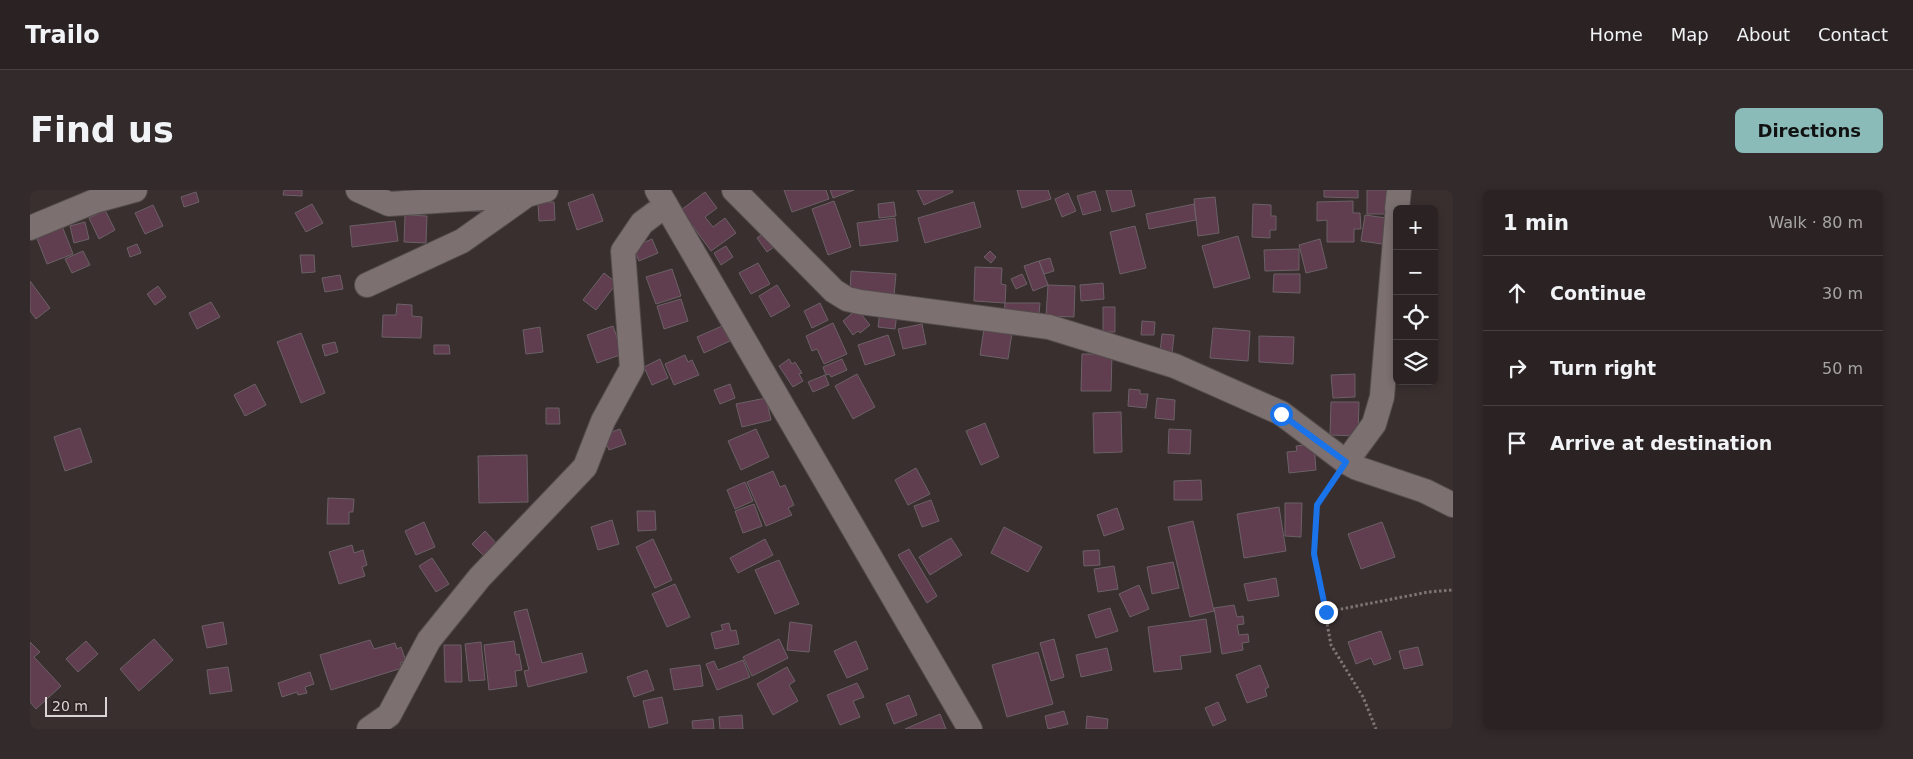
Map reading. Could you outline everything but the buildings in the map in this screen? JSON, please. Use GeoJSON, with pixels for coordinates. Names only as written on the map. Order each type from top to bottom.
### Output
{"type":"FeatureCollection","features":[{"type":"Feature","properties":{"kind":"street"},"geometry":{"type":"LineString","coordinates":[[30,228],[95,202],[135,190]]}},
{"type":"Feature","properties":{"kind":"street"},"geometry":{"type":"LineString","coordinates":[[358,190],[389,204],[536,192]]}},
{"type":"Feature","properties":{"kind":"street"},"geometry":{"type":"LineString","coordinates":[[734,190],[834,291],[847,299],[1049,327],[1175,366],[1281,414],[1357,468],[1425,491],[1453,505]]}},
{"type":"Feature","properties":{"kind":"street"},"geometry":{"type":"LineString","coordinates":[[1397,205],[1399,190]]}},
{"type":"Feature","properties":{"kind":"street"},"geometry":{"type":"LineString","coordinates":[[367,285],[462,241],[536,192]]}},
{"type":"Feature","properties":{"kind":"street"},"geometry":{"type":"LineString","coordinates":[[369,729],[389,715],[429,640],[480,577],[584,467],[603,421],[632,368],[623,251],[661,198],[970,729]]}},
{"type":"Feature","properties":{"kind":"street"},"geometry":{"type":"LineString","coordinates":[[1346,462],[1374,424],[1382,397],[1394,250]]}},
{"type":"Feature","properties":{"kind":"path"},"geometry":{"type":"LineString","coordinates":[[1346,462],[1317,505],[1314,554],[1331,644],[1363,696],[1376,729]]}},
{"type":"Feature","properties":{"kind":"path"},"geometry":{"type":"LineString","coordinates":[[1326,612],[1428,592],[1453,590]]}},
{"type":"Feature","properties":{"kind":"route"},"geometry":{"type":"LineString","coordinates":[[1281,414],[1346,462],[1317,505],[1314,554],[1326,612]]}}]}
